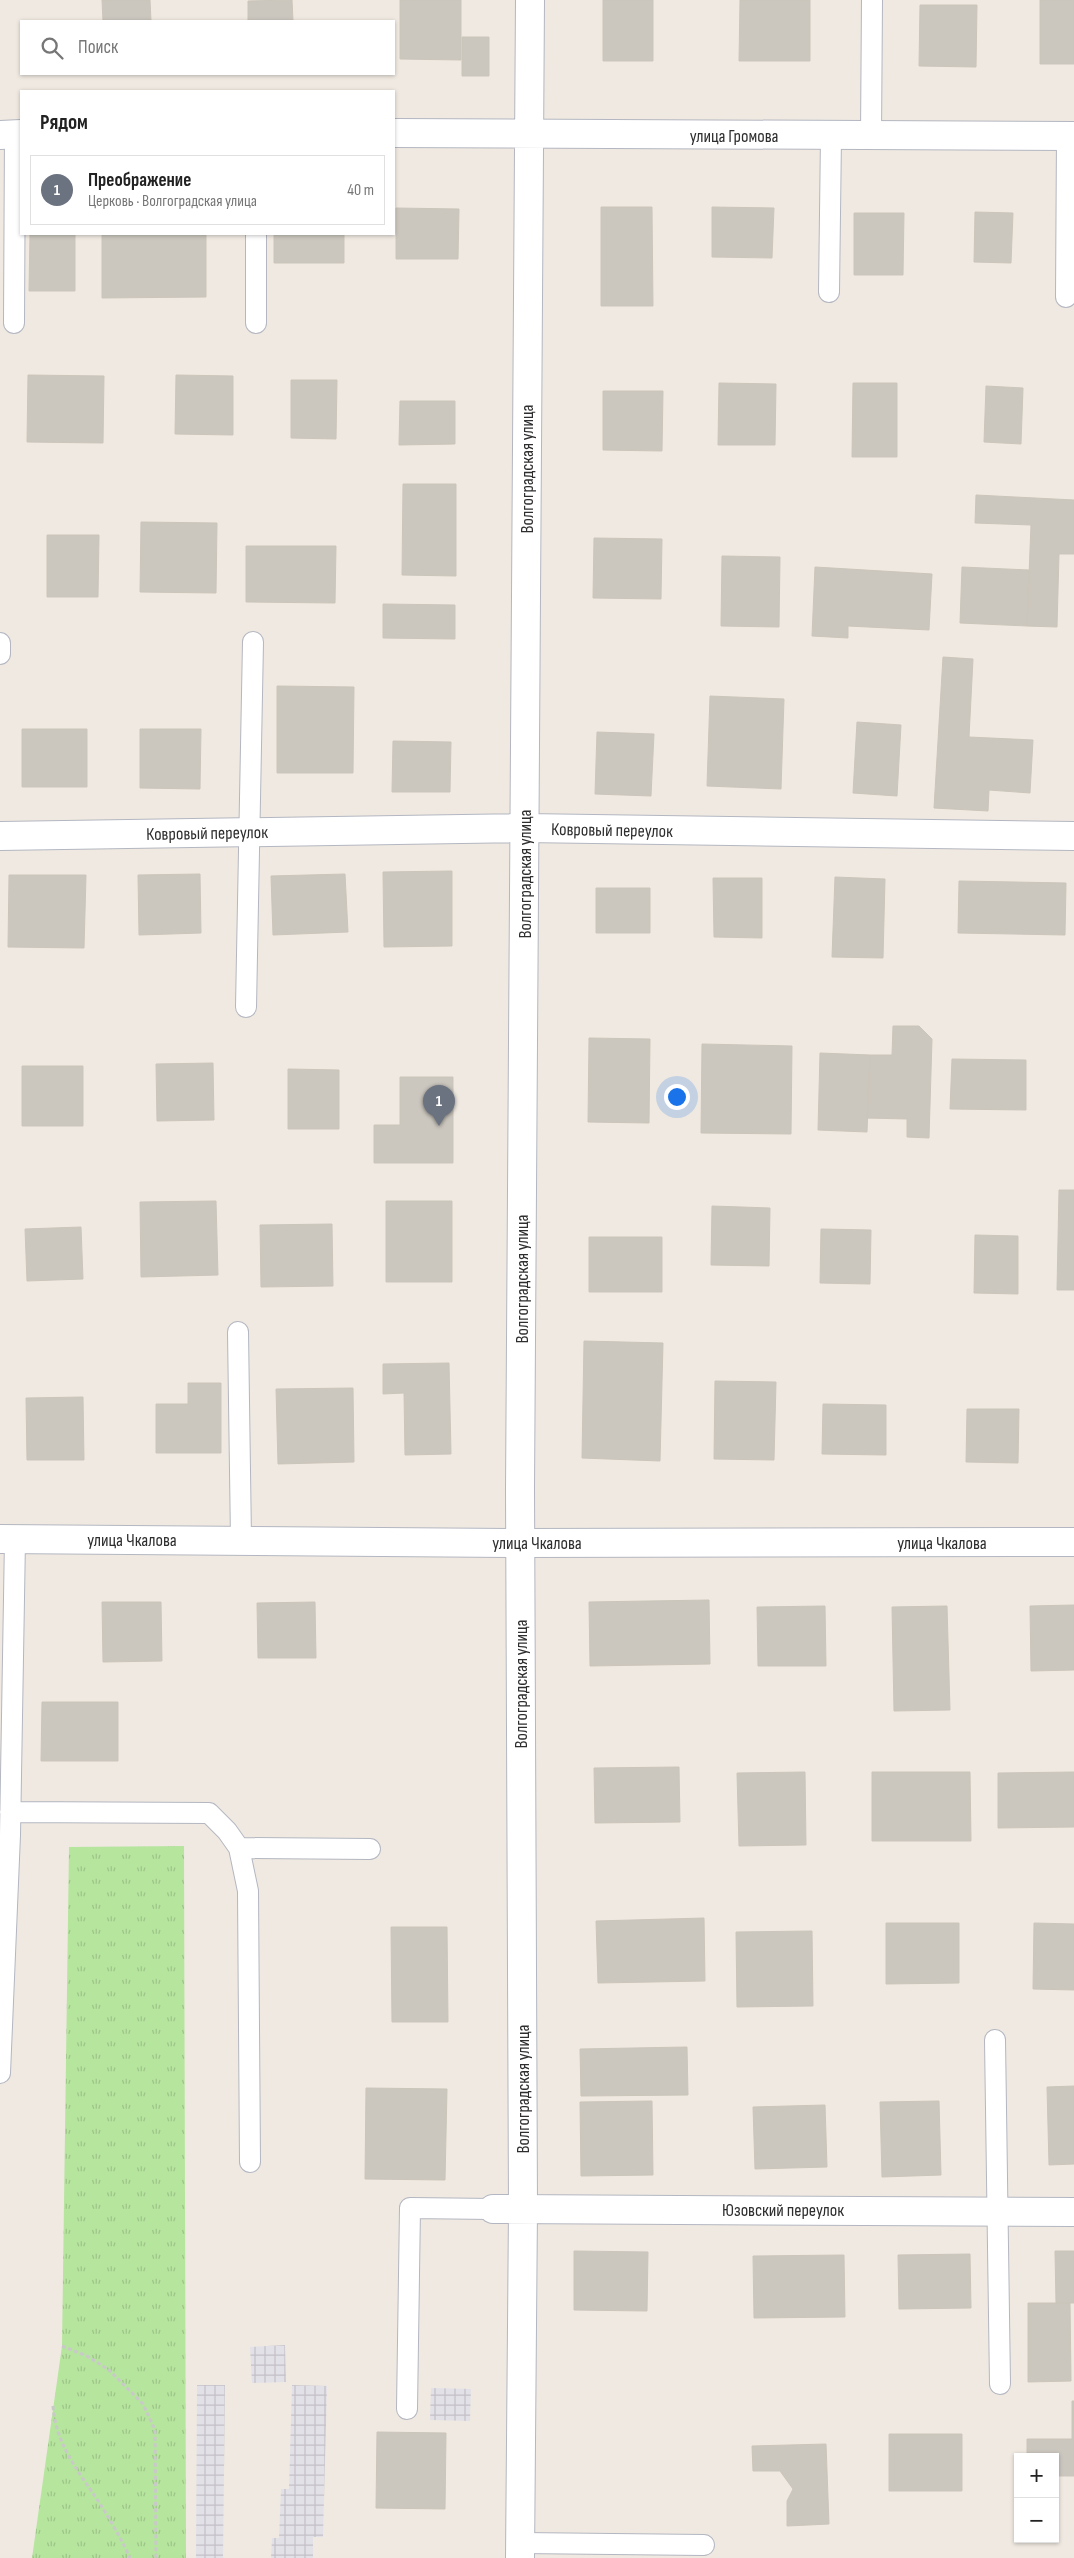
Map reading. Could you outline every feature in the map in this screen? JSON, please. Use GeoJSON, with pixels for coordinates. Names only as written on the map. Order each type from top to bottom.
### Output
{"type":"FeatureCollection","features":[{"type":"Feature","properties":{"kind":"street","name":"Волгоградская улица"},"geometry":{"type":"LineString","coordinates":[[520,2550],[523,2209],[520,1543],[530,0]]}},
{"type":"Feature","properties":{"kind":"street","name":"улица Громова"},"geometry":{"type":"LineString","coordinates":[[395,133],[1070,136]]}},
{"type":"Feature","properties":{"kind":"street","name":"Ковровый переулок"},"geometry":{"type":"LineString","coordinates":[[0,836],[525,828],[1074,836]]}},
{"type":"Feature","properties":{"kind":"street","name":"улица Чкалова"},"geometry":{"type":"LineString","coordinates":[[7,1539],[520,1543],[1074,1542]]}},
{"type":"Feature","properties":{"kind":"street","name":"Юзовский переулок"},"geometry":{"type":"LineString","coordinates":[[493,2209],[1074,2212]]}},
{"type":"Feature","properties":{"kind":"lane"},"geometry":{"type":"LineString","coordinates":[[871,136],[872,0]]}},
{"type":"Feature","properties":{"kind":"lane"},"geometry":{"type":"LineString","coordinates":[[12,134],[14,323]]}},
{"type":"Feature","properties":{"kind":"lane"},"geometry":{"type":"LineString","coordinates":[[829,292],[831,136]]}},
{"type":"Feature","properties":{"kind":"lane"},"geometry":{"type":"LineString","coordinates":[[1066,297],[1070,136]]}},
{"type":"Feature","properties":{"kind":"lane"},"geometry":{"type":"LineString","coordinates":[[256,235],[256,323]]}},
{"type":"Feature","properties":{"kind":"lane"},"geometry":{"type":"LineString","coordinates":[[246,1008],[253,642]]}},
{"type":"Feature","properties":{"kind":"lane"},"geometry":{"type":"LineString","coordinates":[[0,643],[0,654]]}},
{"type":"Feature","properties":{"kind":"lane"},"geometry":{"type":"LineString","coordinates":[[238,1332],[242,1540]]}},
{"type":"Feature","properties":{"kind":"lane"},"geometry":{"type":"LineString","coordinates":[[0,2073],[4,1895],[10,1812],[7,1539]]}},
{"type":"Feature","properties":{"kind":"lane"},"geometry":{"type":"LineString","coordinates":[[10,1812],[209,1813],[227,1831],[239,1848],[248,1891],[250,2162]]}},
{"type":"Feature","properties":{"kind":"lane"},"geometry":{"type":"LineString","coordinates":[[239,1848],[370,1849]]}},
{"type":"Feature","properties":{"kind":"lane"},"geometry":{"type":"LineString","coordinates":[[995,2040],[1000,2384]]}},
{"type":"Feature","properties":{"kind":"lane"},"geometry":{"type":"LineString","coordinates":[[408,2409],[410,2208],[493,2209]]}},
{"type":"Feature","properties":{"kind":"lane"},"geometry":{"type":"LineString","coordinates":[[520,2550],[704,2545]]}},
{"type":"Feature","properties":{"kind":"path"},"geometry":{"type":"LineString","coordinates":[[62,2346],[87,2356],[109,2370],[143,2404],[155,2430],[156,2558]]}},
{"type":"Feature","properties":{"kind":"path"},"geometry":{"type":"LineString","coordinates":[[53,2406],[57,2433],[65,2451],[106,2513],[130,2558]]}},
{"type":"Feature","properties":{"kind":"shaded area"},"geometry":{"type":"Polygon","coordinates":[[[285,2345],[286,2382],[252,2383],[250,2347],[285,2345]]]}},
{"type":"Feature","properties":{"kind":"shaded area"},"geometry":{"type":"Polygon","coordinates":[[[197,2385],[225,2385],[223,2558],[196,2558],[197,2385]]]}},
{"type":"Feature","properties":{"kind":"shaded area"},"geometry":{"type":"Polygon","coordinates":[[[292,2385],[327,2386],[323,2537],[313,2537],[313,2558],[271,2558],[272,2538],[279,2538],[281,2489],[289,2489],[292,2385]]]}},
{"type":"Feature","properties":{"kind":"shaded area"},"geometry":{"type":"Polygon","coordinates":[[[431,2388],[471,2389],[470,2421],[430,2420],[431,2388]]]}},
{"type":"Feature","properties":{"kind":"green space"},"geometry":{"type":"Polygon","coordinates":[[[184,1846],[186,2558],[32,2558],[62,2346],[69,1847],[184,1846]]]}},
{"type":"Feature","properties":{"kind":"building"},"geometry":{"type":"Polygon","coordinates":[[[102,0],[150,0],[151,20],[103,20],[102,0]]]}},
{"type":"Feature","properties":{"kind":"building"},"geometry":{"type":"Polygon","coordinates":[[[292,0],[293,20],[248,20],[248,1],[292,0]]]}},
{"type":"Feature","properties":{"kind":"building"},"geometry":{"type":"Polygon","coordinates":[[[400,0],[461,0],[461,60],[400,59],[400,0]]]}},
{"type":"Feature","properties":{"kind":"building"},"geometry":{"type":"Polygon","coordinates":[[[603,0],[653,0],[653,61],[603,61],[603,0]]]}},
{"type":"Feature","properties":{"kind":"building"},"geometry":{"type":"Polygon","coordinates":[[[740,0],[810,0],[810,61],[739,61],[740,0]]]}},
{"type":"Feature","properties":{"kind":"building"},"geometry":{"type":"Polygon","coordinates":[[[1040,0],[1074,0],[1074,64],[1040,64],[1040,0]]]}},
{"type":"Feature","properties":{"kind":"building"},"geometry":{"type":"Polygon","coordinates":[[[920,5],[977,5],[976,67],[919,66],[920,5]]]}},
{"type":"Feature","properties":{"kind":"building"},"geometry":{"type":"Polygon","coordinates":[[[462,37],[489,37],[489,76],[462,76],[462,37]]]}},
{"type":"Feature","properties":{"kind":"building"},"geometry":{"type":"Polygon","coordinates":[[[601,207],[652,207],[653,306],[601,306],[601,207]]]}},
{"type":"Feature","properties":{"kind":"building"},"geometry":{"type":"Polygon","coordinates":[[[712,207],[774,208],[772,258],[712,257],[712,207]]]}},
{"type":"Feature","properties":{"kind":"building"},"geometry":{"type":"Polygon","coordinates":[[[396,208],[459,209],[458,259],[396,259],[396,208]]]}},
{"type":"Feature","properties":{"kind":"building"},"geometry":{"type":"Polygon","coordinates":[[[975,212],[1013,213],[1011,263],[974,262],[975,212]]]}},
{"type":"Feature","properties":{"kind":"building"},"geometry":{"type":"Polygon","coordinates":[[[854,213],[904,213],[903,275],[854,275],[854,213]]]}},
{"type":"Feature","properties":{"kind":"building"},"geometry":{"type":"Polygon","coordinates":[[[30,235],[75,235],[75,291],[29,291],[30,235]]]}},
{"type":"Feature","properties":{"kind":"building"},"geometry":{"type":"Polygon","coordinates":[[[102,235],[206,235],[206,297],[102,298],[102,235]]]}},
{"type":"Feature","properties":{"kind":"building"},"geometry":{"type":"Polygon","coordinates":[[[274,235],[344,235],[344,263],[274,263],[274,235]]]}},
{"type":"Feature","properties":{"kind":"building"},"geometry":{"type":"Polygon","coordinates":[[[28,375],[104,376],[103,443],[27,442],[28,375]]]}},
{"type":"Feature","properties":{"kind":"building"},"geometry":{"type":"Polygon","coordinates":[[[176,375],[233,376],[233,435],[175,434],[176,375]]]}},
{"type":"Feature","properties":{"kind":"building"},"geometry":{"type":"Polygon","coordinates":[[[291,380],[337,380],[336,439],[291,438],[291,380]]]}},
{"type":"Feature","properties":{"kind":"building"},"geometry":{"type":"Polygon","coordinates":[[[719,383],[776,384],[775,445],[718,445],[719,383]]]}},
{"type":"Feature","properties":{"kind":"building"},"geometry":{"type":"Polygon","coordinates":[[[853,383],[897,383],[897,457],[852,457],[853,383]]]}},
{"type":"Feature","properties":{"kind":"building"},"geometry":{"type":"Polygon","coordinates":[[[986,386],[1023,388],[1021,444],[984,442],[986,386]]]}},
{"type":"Feature","properties":{"kind":"building"},"geometry":{"type":"Polygon","coordinates":[[[603,391],[663,391],[662,451],[603,450],[603,391]]]}},
{"type":"Feature","properties":{"kind":"building"},"geometry":{"type":"Polygon","coordinates":[[[400,401],[455,401],[455,444],[399,445],[400,401]]]}},
{"type":"Feature","properties":{"kind":"building"},"geometry":{"type":"Polygon","coordinates":[[[403,484],[456,484],[456,576],[402,575],[403,484]]]}},
{"type":"Feature","properties":{"kind":"building"},"geometry":{"type":"Polygon","coordinates":[[[976,495],[1074,500],[1074,554],[1059,554],[1057,627],[1027,626],[1031,525],[975,523],[976,495]]]}},
{"type":"Feature","properties":{"kind":"building"},"geometry":{"type":"Polygon","coordinates":[[[141,522],[217,523],[216,593],[140,592],[141,522]]]}},
{"type":"Feature","properties":{"kind":"building"},"geometry":{"type":"Polygon","coordinates":[[[47,535],[99,535],[98,597],[47,597],[47,535]]]}},
{"type":"Feature","properties":{"kind":"building"},"geometry":{"type":"Polygon","coordinates":[[[594,538],[662,539],[661,599],[593,598],[594,538]]]}},
{"type":"Feature","properties":{"kind":"building"},"geometry":{"type":"Polygon","coordinates":[[[246,546],[336,546],[335,603],[246,602],[246,546]]]}},
{"type":"Feature","properties":{"kind":"building"},"geometry":{"type":"Polygon","coordinates":[[[722,556],[780,557],[779,627],[721,626],[722,556]]]}},
{"type":"Feature","properties":{"kind":"building"},"geometry":{"type":"Polygon","coordinates":[[[815,567],[932,574],[929,630],[848,626],[848,638],[812,636],[815,567]]]}},
{"type":"Feature","properties":{"kind":"building"},"geometry":{"type":"Polygon","coordinates":[[[962,567],[1029,570],[1027,626],[960,623],[962,567]]]}},
{"type":"Feature","properties":{"kind":"building"},"geometry":{"type":"Polygon","coordinates":[[[383,604],[455,605],[455,639],[383,638],[383,604]]]}},
{"type":"Feature","properties":{"kind":"building"},"geometry":{"type":"Polygon","coordinates":[[[943,657],[973,659],[969,737],[1033,740],[1030,793],[989,790],[988,811],[934,808],[943,657]]]}},
{"type":"Feature","properties":{"kind":"building"},"geometry":{"type":"Polygon","coordinates":[[[277,686],[354,687],[353,773],[277,773],[277,686]]]}},
{"type":"Feature","properties":{"kind":"building"},"geometry":{"type":"Polygon","coordinates":[[[710,696],[784,699],[781,789],[707,786],[710,696]]]}},
{"type":"Feature","properties":{"kind":"building"},"geometry":{"type":"Polygon","coordinates":[[[857,722],[901,725],[897,796],[853,793],[857,722]]]}},
{"type":"Feature","properties":{"kind":"building"},"geometry":{"type":"Polygon","coordinates":[[[22,729],[87,729],[87,787],[22,787],[22,729]]]}},
{"type":"Feature","properties":{"kind":"building"},"geometry":{"type":"Polygon","coordinates":[[[140,729],[201,729],[200,789],[140,788],[140,729]]]}},
{"type":"Feature","properties":{"kind":"building"},"geometry":{"type":"Polygon","coordinates":[[[597,732],[654,734],[651,796],[595,794],[597,732]]]}},
{"type":"Feature","properties":{"kind":"building"},"geometry":{"type":"Polygon","coordinates":[[[393,741],[451,742],[450,792],[392,792],[393,741]]]}},
{"type":"Feature","properties":{"kind":"building"},"geometry":{"type":"Polygon","coordinates":[[[452,871],[452,946],[384,947],[383,872],[452,871]]]}},
{"type":"Feature","properties":{"kind":"building"},"geometry":{"type":"Polygon","coordinates":[[[200,874],[201,933],[139,935],[138,875],[200,874]]]}},
{"type":"Feature","properties":{"kind":"building"},"geometry":{"type":"Polygon","coordinates":[[[345,874],[348,932],[273,935],[271,876],[345,874]]]}},
{"type":"Feature","properties":{"kind":"building"},"geometry":{"type":"Polygon","coordinates":[[[9,875],[86,875],[84,948],[8,947],[9,875]]]}},
{"type":"Feature","properties":{"kind":"building"},"geometry":{"type":"Polygon","coordinates":[[[835,877],[885,879],[883,958],[832,957],[835,877]]]}},
{"type":"Feature","properties":{"kind":"building"},"geometry":{"type":"Polygon","coordinates":[[[713,878],[762,878],[762,938],[714,937],[713,878]]]}},
{"type":"Feature","properties":{"kind":"building"},"geometry":{"type":"Polygon","coordinates":[[[959,881],[1066,883],[1065,935],[958,933],[959,881]]]}},
{"type":"Feature","properties":{"kind":"building"},"geometry":{"type":"Polygon","coordinates":[[[596,888],[650,888],[650,933],[596,933],[596,888]]]}},
{"type":"Feature","properties":{"kind":"building"},"geometry":{"type":"Polygon","coordinates":[[[893,1026],[919,1026],[932,1039],[929,1138],[907,1137],[907,1119],[867,1118],[870,1055],[892,1055],[893,1026]]]}},
{"type":"Feature","properties":{"kind":"building"},"geometry":{"type":"Polygon","coordinates":[[[589,1038],[650,1039],[649,1123],[588,1122],[589,1038]]]}},
{"type":"Feature","properties":{"kind":"building"},"geometry":{"type":"Polygon","coordinates":[[[702,1044],[792,1046],[791,1134],[701,1133],[702,1044]]]}},
{"type":"Feature","properties":{"kind":"building"},"geometry":{"type":"Polygon","coordinates":[[[820,1053],[870,1055],[867,1132],[818,1130],[820,1053]]]}},
{"type":"Feature","properties":{"kind":"building"},"geometry":{"type":"Polygon","coordinates":[[[952,1059],[1026,1060],[1026,1110],[950,1109],[952,1059]]]}},
{"type":"Feature","properties":{"kind":"building"},"geometry":{"type":"Polygon","coordinates":[[[213,1063],[214,1120],[157,1121],[156,1064],[213,1063]]]}},
{"type":"Feature","properties":{"kind":"building"},"geometry":{"type":"Polygon","coordinates":[[[22,1066],[83,1066],[83,1126],[22,1126],[22,1066]]]}},
{"type":"Feature","properties":{"kind":"building"},"geometry":{"type":"Polygon","coordinates":[[[288,1069],[339,1070],[339,1129],[288,1129],[288,1069]]]}},
{"type":"Feature","properties":{"kind":"building"},"geometry":{"type":"Polygon","coordinates":[[[400,1077],[453,1077],[453,1163],[374,1163],[374,1125],[400,1125],[400,1077]]]}},
{"type":"Feature","properties":{"kind":"building"},"geometry":{"type":"Polygon","coordinates":[[[1059,1190],[1074,1190],[1074,1290],[1057,1290],[1059,1190]]]}},
{"type":"Feature","properties":{"kind":"building"},"geometry":{"type":"Polygon","coordinates":[[[216,1201],[218,1275],[141,1277],[140,1202],[216,1201]]]}},
{"type":"Feature","properties":{"kind":"building"},"geometry":{"type":"Polygon","coordinates":[[[386,1201],[452,1201],[452,1282],[386,1282],[386,1201]]]}},
{"type":"Feature","properties":{"kind":"building"},"geometry":{"type":"Polygon","coordinates":[[[712,1206],[770,1208],[769,1266],[711,1265],[712,1206]]]}},
{"type":"Feature","properties":{"kind":"building"},"geometry":{"type":"Polygon","coordinates":[[[332,1224],[333,1286],[261,1287],[260,1225],[332,1224]]]}},
{"type":"Feature","properties":{"kind":"building"},"geometry":{"type":"Polygon","coordinates":[[[81,1227],[83,1279],[27,1281],[25,1229],[81,1227]]]}},
{"type":"Feature","properties":{"kind":"building"},"geometry":{"type":"Polygon","coordinates":[[[821,1229],[871,1230],[870,1284],[820,1283],[821,1229]]]}},
{"type":"Feature","properties":{"kind":"building"},"geometry":{"type":"Polygon","coordinates":[[[975,1235],[1018,1236],[1018,1294],[974,1293],[975,1235]]]}},
{"type":"Feature","properties":{"kind":"building"},"geometry":{"type":"Polygon","coordinates":[[[589,1237],[662,1237],[662,1292],[589,1292],[589,1237]]]}},
{"type":"Feature","properties":{"kind":"building"},"geometry":{"type":"Polygon","coordinates":[[[584,1341],[663,1343],[660,1461],[582,1458],[584,1341]]]}},
{"type":"Feature","properties":{"kind":"building"},"geometry":{"type":"Polygon","coordinates":[[[449,1363],[451,1454],[405,1455],[404,1393],[383,1394],[383,1364],[449,1363]]]}},
{"type":"Feature","properties":{"kind":"building"},"geometry":{"type":"Polygon","coordinates":[[[715,1381],[776,1382],[774,1460],[714,1459],[715,1381]]]}},
{"type":"Feature","properties":{"kind":"building"},"geometry":{"type":"Polygon","coordinates":[[[188,1383],[221,1383],[221,1453],[156,1453],[156,1404],[188,1404],[188,1383]]]}},
{"type":"Feature","properties":{"kind":"building"},"geometry":{"type":"Polygon","coordinates":[[[353,1388],[354,1462],[278,1464],[276,1389],[353,1388]]]}},
{"type":"Feature","properties":{"kind":"building"},"geometry":{"type":"Polygon","coordinates":[[[83,1397],[84,1460],[27,1460],[26,1398],[83,1397]]]}},
{"type":"Feature","properties":{"kind":"building"},"geometry":{"type":"Polygon","coordinates":[[[823,1404],[886,1405],[886,1455],[822,1454],[823,1404]]]}},
{"type":"Feature","properties":{"kind":"building"},"geometry":{"type":"Polygon","coordinates":[[[967,1409],[1019,1409],[1018,1463],[966,1462],[967,1409]]]}},
{"type":"Feature","properties":{"kind":"building"},"geometry":{"type":"Polygon","coordinates":[[[709,1600],[710,1664],[590,1666],[589,1602],[709,1600]]]}},
{"type":"Feature","properties":{"kind":"building"},"geometry":{"type":"Polygon","coordinates":[[[102,1602],[161,1602],[162,1661],[103,1662],[102,1602]]]}},
{"type":"Feature","properties":{"kind":"building"},"geometry":{"type":"Polygon","coordinates":[[[315,1602],[316,1658],[258,1658],[257,1603],[315,1602]]]}},
{"type":"Feature","properties":{"kind":"building"},"geometry":{"type":"Polygon","coordinates":[[[1074,1605],[1074,1670],[1031,1671],[1030,1606],[1074,1605]]]}},
{"type":"Feature","properties":{"kind":"building"},"geometry":{"type":"Polygon","coordinates":[[[825,1606],[826,1666],[758,1666],[757,1607],[825,1606]]]}},
{"type":"Feature","properties":{"kind":"building"},"geometry":{"type":"Polygon","coordinates":[[[947,1606],[950,1710],[894,1711],[892,1607],[947,1606]]]}},
{"type":"Feature","properties":{"kind":"building"},"geometry":{"type":"Polygon","coordinates":[[[42,1702],[118,1702],[118,1761],[41,1761],[42,1702]]]}},
{"type":"Feature","properties":{"kind":"building"},"geometry":{"type":"Polygon","coordinates":[[[679,1767],[680,1822],[595,1823],[594,1768],[679,1767]]]}},
{"type":"Feature","properties":{"kind":"building"},"geometry":{"type":"Polygon","coordinates":[[[805,1772],[806,1845],[739,1846],[737,1773],[805,1772]]]}},
{"type":"Feature","properties":{"kind":"building"},"geometry":{"type":"Polygon","coordinates":[[[872,1772],[970,1772],[971,1841],[872,1841],[872,1772]]]}},
{"type":"Feature","properties":{"kind":"building"},"geometry":{"type":"Polygon","coordinates":[[[1074,1772],[1074,1827],[998,1828],[998,1773],[1074,1772]]]}},
{"type":"Feature","properties":{"kind":"building"},"geometry":{"type":"Polygon","coordinates":[[[704,1918],[705,1981],[598,1983],[596,1921],[704,1918]]]}},
{"type":"Feature","properties":{"kind":"building"},"geometry":{"type":"Polygon","coordinates":[[[886,1923],[959,1923],[959,1983],[886,1984],[886,1923]]]}},
{"type":"Feature","properties":{"kind":"building"},"geometry":{"type":"Polygon","coordinates":[[[1034,1923],[1074,1924],[1074,1990],[1033,1989],[1034,1923]]]}},
{"type":"Feature","properties":{"kind":"building"},"geometry":{"type":"Polygon","coordinates":[[[391,1927],[447,1927],[448,2022],[392,2022],[391,1927]]]}},
{"type":"Feature","properties":{"kind":"building"},"geometry":{"type":"Polygon","coordinates":[[[812,1931],[813,2006],[737,2007],[736,1932],[812,1931]]]}},
{"type":"Feature","properties":{"kind":"building"},"geometry":{"type":"Polygon","coordinates":[[[687,2047],[688,2095],[581,2096],[580,2049],[687,2047]]]}},
{"type":"Feature","properties":{"kind":"building"},"geometry":{"type":"Polygon","coordinates":[[[1074,2086],[1074,2164],[1049,2165],[1047,2087],[1074,2086]]]}},
{"type":"Feature","properties":{"kind":"building"},"geometry":{"type":"Polygon","coordinates":[[[366,2088],[447,2089],[445,2180],[365,2179],[366,2088]]]}},
{"type":"Feature","properties":{"kind":"building"},"geometry":{"type":"Polygon","coordinates":[[[652,2101],[653,2175],[581,2176],[580,2102],[652,2101]]]}},
{"type":"Feature","properties":{"kind":"building"},"geometry":{"type":"Polygon","coordinates":[[[939,2101],[941,2175],[882,2177],[880,2102],[939,2101]]]}},
{"type":"Feature","properties":{"kind":"building"},"geometry":{"type":"Polygon","coordinates":[[[825,2105],[827,2167],[755,2169],[753,2107],[825,2105]]]}},
{"type":"Feature","properties":{"kind":"building"},"geometry":{"type":"Polygon","coordinates":[[[574,2251],[648,2252],[647,2311],[574,2310],[574,2251]]]}},
{"type":"Feature","properties":{"kind":"building"},"geometry":{"type":"Polygon","coordinates":[[[1055,2251],[1074,2251],[1074,2303],[1056,2303],[1055,2251]]]}},
{"type":"Feature","properties":{"kind":"building"},"geometry":{"type":"Polygon","coordinates":[[[970,2254],[971,2308],[899,2309],[898,2255],[970,2254]]]}},
{"type":"Feature","properties":{"kind":"building"},"geometry":{"type":"Polygon","coordinates":[[[844,2255],[845,2317],[754,2318],[753,2256],[844,2255]]]}},
{"type":"Feature","properties":{"kind":"building"},"geometry":{"type":"Polygon","coordinates":[[[1028,2303],[1070,2303],[1071,2381],[1028,2382],[1028,2303]]]}},
{"type":"Feature","properties":{"kind":"building"},"geometry":{"type":"Polygon","coordinates":[[[1072,2401],[1074,2401],[1074,2476],[1059,2476],[1059,2453],[1027,2453],[1027,2439],[1072,2439],[1072,2401]]]}},
{"type":"Feature","properties":{"kind":"building"},"geometry":{"type":"Polygon","coordinates":[[[377,2432],[446,2433],[445,2509],[376,2508],[377,2432]]]}},
{"type":"Feature","properties":{"kind":"building"},"geometry":{"type":"Polygon","coordinates":[[[889,2434],[962,2434],[962,2491],[889,2491],[889,2434]]]}},
{"type":"Feature","properties":{"kind":"building"},"geometry":{"type":"Polygon","coordinates":[[[826,2444],[829,2524],[787,2526],[787,2501],[793,2489],[780,2471],[753,2471],[752,2446],[826,2444]]]}},
{"type":"Feature","properties":{"kind":"place","name":"Преображение"},"geometry":{"type":"Point","coordinates":[439,1126]}}]}
